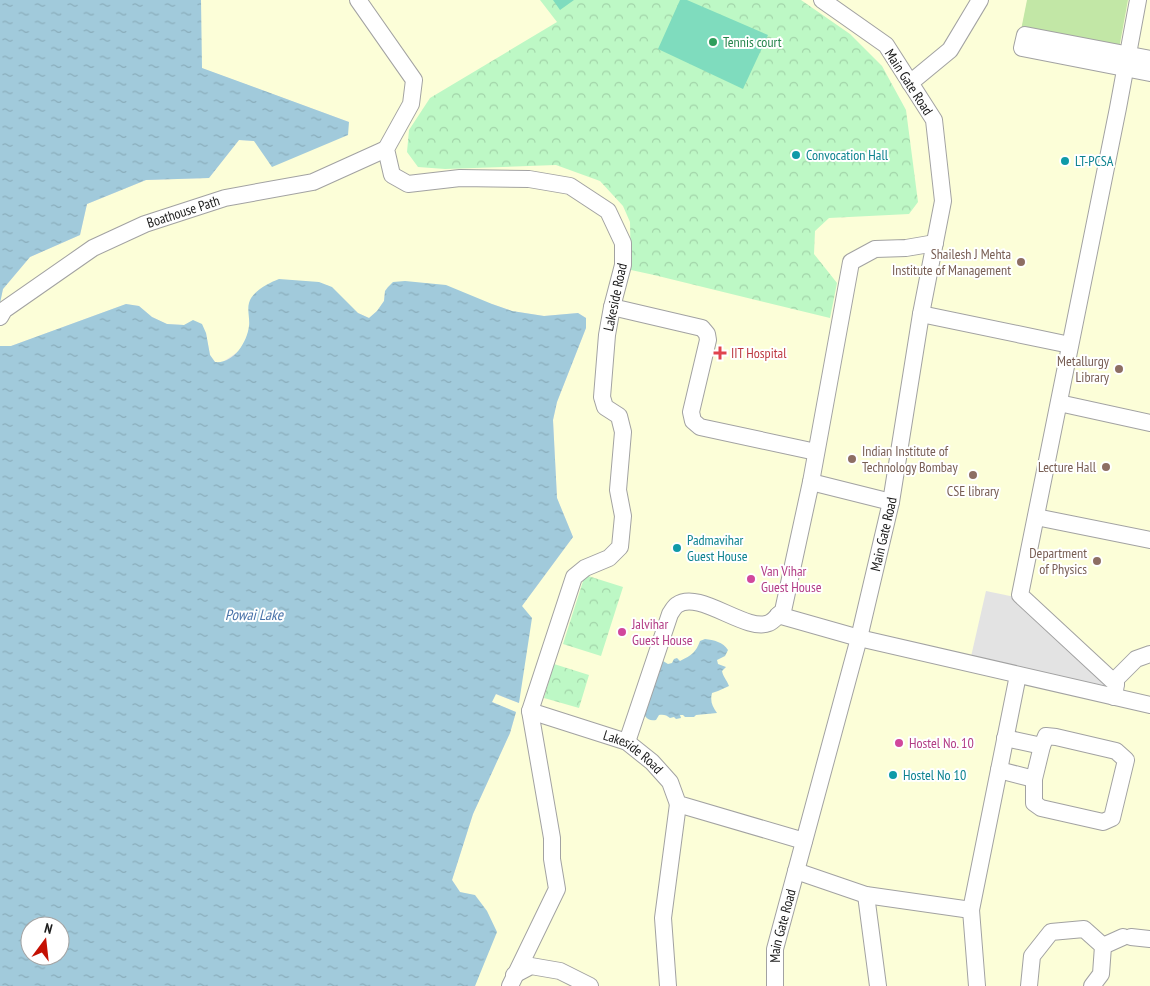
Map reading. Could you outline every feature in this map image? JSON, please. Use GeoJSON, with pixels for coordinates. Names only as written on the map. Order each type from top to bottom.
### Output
{"type":"FeatureCollection","features":[{"type":"Feature","properties":{"kind":"street"},"geometry":{"type":"LineString","coordinates":[[358,0],[414,80],[411,104],[386,150]]}},
{"type":"Feature","properties":{"kind":"street","name":"Main Gate Road"},"geometry":{"type":"LineString","coordinates":[[775,986],[775,949],[859,638],[891,502],[921,314],[942,201],[934,120],[886,45],[822,0]]}},
{"type":"Feature","properties":{"kind":"street"},"geometry":{"type":"LineString","coordinates":[[910,83],[950,50],[980,0]]}},
{"type":"Feature","properties":{"kind":"street"},"geometry":{"type":"LineString","coordinates":[[1115,691],[1020,595],[1128,61],[1138,0]]}},
{"type":"Feature","properties":{"kind":"street"},"geometry":{"type":"LineString","coordinates":[[1150,58],[1128,61],[1022,48],[1025,35],[1128,61],[1150,73]]}},
{"type":"Feature","properties":{"kind":"street","name":"Lakeside Road"},"geometry":{"type":"LineString","coordinates":[[386,150],[392,175],[408,184],[460,178],[528,179],[570,186],[608,211],[623,243],[623,265],[607,335],[602,397],[605,407],[619,416],[624,432],[618,490],[623,516],[620,547],[609,558],[585,568],[574,577],[530,711],[552,838],[552,859],[557,889],[512,981]]}},
{"type":"Feature","properties":{"kind":"street","name":"Boathouse Path"},"geometry":{"type":"LineString","coordinates":[[0,317],[4,310],[93,248],[145,224],[225,198],[313,182],[386,150]]}},
{"type":"Feature","properties":{"kind":"street"},"geometry":{"type":"LineString","coordinates":[[628,742],[670,614],[676,605],[683,602],[697,602],[752,624],[768,623],[784,611],[811,482],[851,262],[875,250],[906,248],[935,243]]}},
{"type":"Feature","properties":{"kind":"street"},"geometry":{"type":"LineString","coordinates":[[612,307],[702,328],[707,334],[708,340],[691,412],[693,420],[700,427],[816,452]]}},
{"type":"Feature","properties":{"kind":"street"},"geometry":{"type":"LineString","coordinates":[[921,314],[1070,345]]}},
{"type":"Feature","properties":{"kind":"street"},"geometry":{"type":"LineString","coordinates":[[1059,403],[1150,423]]}},
{"type":"Feature","properties":{"kind":"street"},"geometry":{"type":"LineString","coordinates":[[811,482],[891,502]]}},
{"type":"Feature","properties":{"kind":"street"},"geometry":{"type":"LineString","coordinates":[[1036,517],[1150,540]]}},
{"type":"Feature","properties":{"kind":"street"},"geometry":{"type":"LineString","coordinates":[[778,615],[859,638],[1018,675],[1115,691],[1150,705]]}},
{"type":"Feature","properties":{"kind":"street"},"geometry":{"type":"LineString","coordinates":[[1115,691],[1116,679],[1136,660],[1150,654]]}},
{"type":"Feature","properties":{"kind":"street"},"geometry":{"type":"LineString","coordinates":[[977,986],[971,910],[1018,675]]}},
{"type":"Feature","properties":{"kind":"street","name":"Lakeside Road"},"geometry":{"type":"LineString","coordinates":[[530,711],[628,742],[652,762],[670,782],[678,804]]}},
{"type":"Feature","properties":{"kind":"street"},"geometry":{"type":"LineString","coordinates":[[1046,736],[1056,737],[1116,751],[1126,760],[1112,818],[1104,822],[1042,808],[1034,803],[1034,779],[1042,746],[1046,736]]}},
{"type":"Feature","properties":{"kind":"street"},"geometry":{"type":"LineString","coordinates":[[1005,738],[1042,746]]}},
{"type":"Feature","properties":{"kind":"street"},"geometry":{"type":"LineString","coordinates":[[999,770],[1034,779]]}},
{"type":"Feature","properties":{"kind":"street"},"geometry":{"type":"LineString","coordinates":[[668,986],[663,918],[678,804],[804,841]]}},
{"type":"Feature","properties":{"kind":"street"},"geometry":{"type":"LineString","coordinates":[[796,871],[866,895],[971,910]]}},
{"type":"Feature","properties":{"kind":"street"},"geometry":{"type":"LineString","coordinates":[[866,895],[878,986]]}},
{"type":"Feature","properties":{"kind":"street"},"geometry":{"type":"LineString","coordinates":[[1029,986],[1032,956],[1052,932],[1084,929],[1103,946]]}},
{"type":"Feature","properties":{"kind":"street"},"geometry":{"type":"LineString","coordinates":[[1103,946],[1127,937],[1150,939]]}},
{"type":"Feature","properties":{"kind":"street"},"geometry":{"type":"LineString","coordinates":[[1092,986],[1101,974],[1103,946]]}},
{"type":"Feature","properties":{"kind":"street"},"geometry":{"type":"LineString","coordinates":[[512,981],[531,966],[560,971],[590,986]]}},
{"type":"Feature","properties":{"kind":"shaded area","name":"Indian Institute of Technology Bombay"},"geometry":{"type":"Polygon","coordinates":[[[201,0],[1150,0],[1150,986],[475,986],[481,969],[460,892],[452,880],[473,814],[510,733],[516,712],[492,702],[495,694],[519,703],[522,606],[573,537],[557,498],[553,420],[557,402],[586,328],[586,318],[578,313],[544,316],[512,311],[492,304],[385,292],[384,301],[369,318],[358,313],[249,314],[250,325],[247,337],[239,351],[221,363],[215,362],[210,355],[206,333],[184,325],[167,324],[152,317],[139,306],[126,304],[11,346],[0,346],[0,303],[3,289],[30,257],[80,235],[87,204],[146,180],[209,178],[239,140],[254,141],[349,122],[201,68],[201,0]]]}},
{"type":"Feature","properties":{"kind":"shaded area"},"geometry":{"type":"Polygon","coordinates":[[[986,591],[1015,597],[1109,684],[1107,692],[970,661],[986,591]]]}},
{"type":"Feature","properties":{"kind":"green space"},"geometry":{"type":"Polygon","coordinates":[[[540,0],[801,0],[850,34],[882,66],[906,110],[918,202],[909,214],[829,218],[815,231],[814,254],[837,283],[830,318],[631,270],[630,222],[623,206],[600,181],[556,165],[445,169],[418,167],[407,152],[409,130],[430,98],[557,22],[540,0]]]}},
{"type":"Feature","properties":{"kind":"green space"},"geometry":{"type":"Polygon","coordinates":[[[553,0],[574,0],[560,10],[553,0]]]}},
{"type":"Feature","properties":{"kind":"green space","name":"Tennis court"},"geometry":{"type":"Polygon","coordinates":[[[680,0],[687,0],[768,35],[743,89],[658,49],[680,0]]]}},
{"type":"Feature","properties":{"kind":"green space"},"geometry":{"type":"Polygon","coordinates":[[[1027,0],[1128,0],[1119,49],[1021,30],[1027,0]]]}},
{"type":"Feature","properties":{"kind":"green space"},"geometry":{"type":"Polygon","coordinates":[[[585,575],[623,587],[601,656],[563,644],[585,575]]]}},
{"type":"Feature","properties":{"kind":"green space"},"geometry":{"type":"Polygon","coordinates":[[[554,664],[589,675],[579,708],[544,698],[554,664]]]}},
{"type":"Feature","properties":{"kind":"water"},"geometry":{"type":"Polygon","coordinates":[[[0,0],[201,0],[202,68],[349,122],[348,135],[272,167],[254,141],[239,140],[209,178],[146,180],[87,204],[80,235],[30,257],[3,289],[0,303],[0,0]]]}},
{"type":"Feature","properties":{"kind":"water","name":"Powai Lake"},"geometry":{"type":"Polygon","coordinates":[[[279,279],[319,282],[332,287],[358,313],[369,318],[384,301],[385,291],[388,287],[393,282],[405,281],[446,285],[512,311],[544,316],[578,313],[586,318],[586,328],[557,402],[553,420],[557,498],[573,537],[522,606],[532,618],[519,703],[496,694],[492,702],[516,712],[510,733],[473,814],[452,880],[460,892],[475,895],[487,911],[497,932],[475,986],[0,986],[0,346],[11,346],[126,304],[139,306],[152,317],[167,324],[184,325],[193,320],[202,324],[206,333],[210,355],[215,362],[222,362],[233,356],[242,345],[248,333],[248,306],[251,299],[261,288],[279,279]]]}},
{"type":"Feature","properties":{"kind":"water"},"geometry":{"type":"Polygon","coordinates":[[[705,639],[718,642],[728,650],[725,656],[717,660],[718,664],[726,667],[722,671],[729,686],[712,693],[712,703],[717,713],[696,715],[694,717],[680,715],[681,718],[676,719],[666,715],[659,715],[656,720],[648,719],[645,716],[640,717],[661,662],[663,661],[668,664],[677,658],[680,661],[684,659],[695,651],[700,641],[705,639]]]}},
{"type":"Feature","properties":{"kind":"place","name":"Tennis court"},"geometry":{"type":"Point","coordinates":[713,42]}},
{"type":"Feature","properties":{"kind":"place","name":"Convocation Hall"},"geometry":{"type":"Point","coordinates":[796,155]}},
{"type":"Feature","properties":{"kind":"place","name":"LT-PCSA"},"geometry":{"type":"Point","coordinates":[1065,161]}},
{"type":"Feature","properties":{"kind":"place","name":"Shailesh J Mehta Institute of Management"},"geometry":{"type":"Point","coordinates":[1021,262]}},
{"type":"Feature","properties":{"kind":"place","name":"IIT Hospital"},"geometry":{"type":"Point","coordinates":[720,353]}},
{"type":"Feature","properties":{"kind":"place","name":"Metallurgy Library"},"geometry":{"type":"Point","coordinates":[1119,369]}},
{"type":"Feature","properties":{"kind":"place","name":"Indian Institute of Technology Bombay"},"geometry":{"type":"Point","coordinates":[852,459]}},
{"type":"Feature","properties":{"kind":"place","name":"Lecture Hall"},"geometry":{"type":"Point","coordinates":[1106,467]}},
{"type":"Feature","properties":{"kind":"place","name":"CSE library"},"geometry":{"type":"Point","coordinates":[973,475]}},
{"type":"Feature","properties":{"kind":"place","name":"Padmavihar Guest House"},"geometry":{"type":"Point","coordinates":[677,548]}},
{"type":"Feature","properties":{"kind":"place","name":"Department of Physics"},"geometry":{"type":"Point","coordinates":[1097,561]}},
{"type":"Feature","properties":{"kind":"place","name":"Van Vihar Guest House"},"geometry":{"type":"Point","coordinates":[751,579]}},
{"type":"Feature","properties":{"kind":"place","name":"Jalvihar Guest House"},"geometry":{"type":"Point","coordinates":[622,632]}},
{"type":"Feature","properties":{"kind":"place","name":"Hostel No. 10"},"geometry":{"type":"Point","coordinates":[899,743]}},
{"type":"Feature","properties":{"kind":"place","name":"Hostel No 10"},"geometry":{"type":"Point","coordinates":[893,775]}}]}
